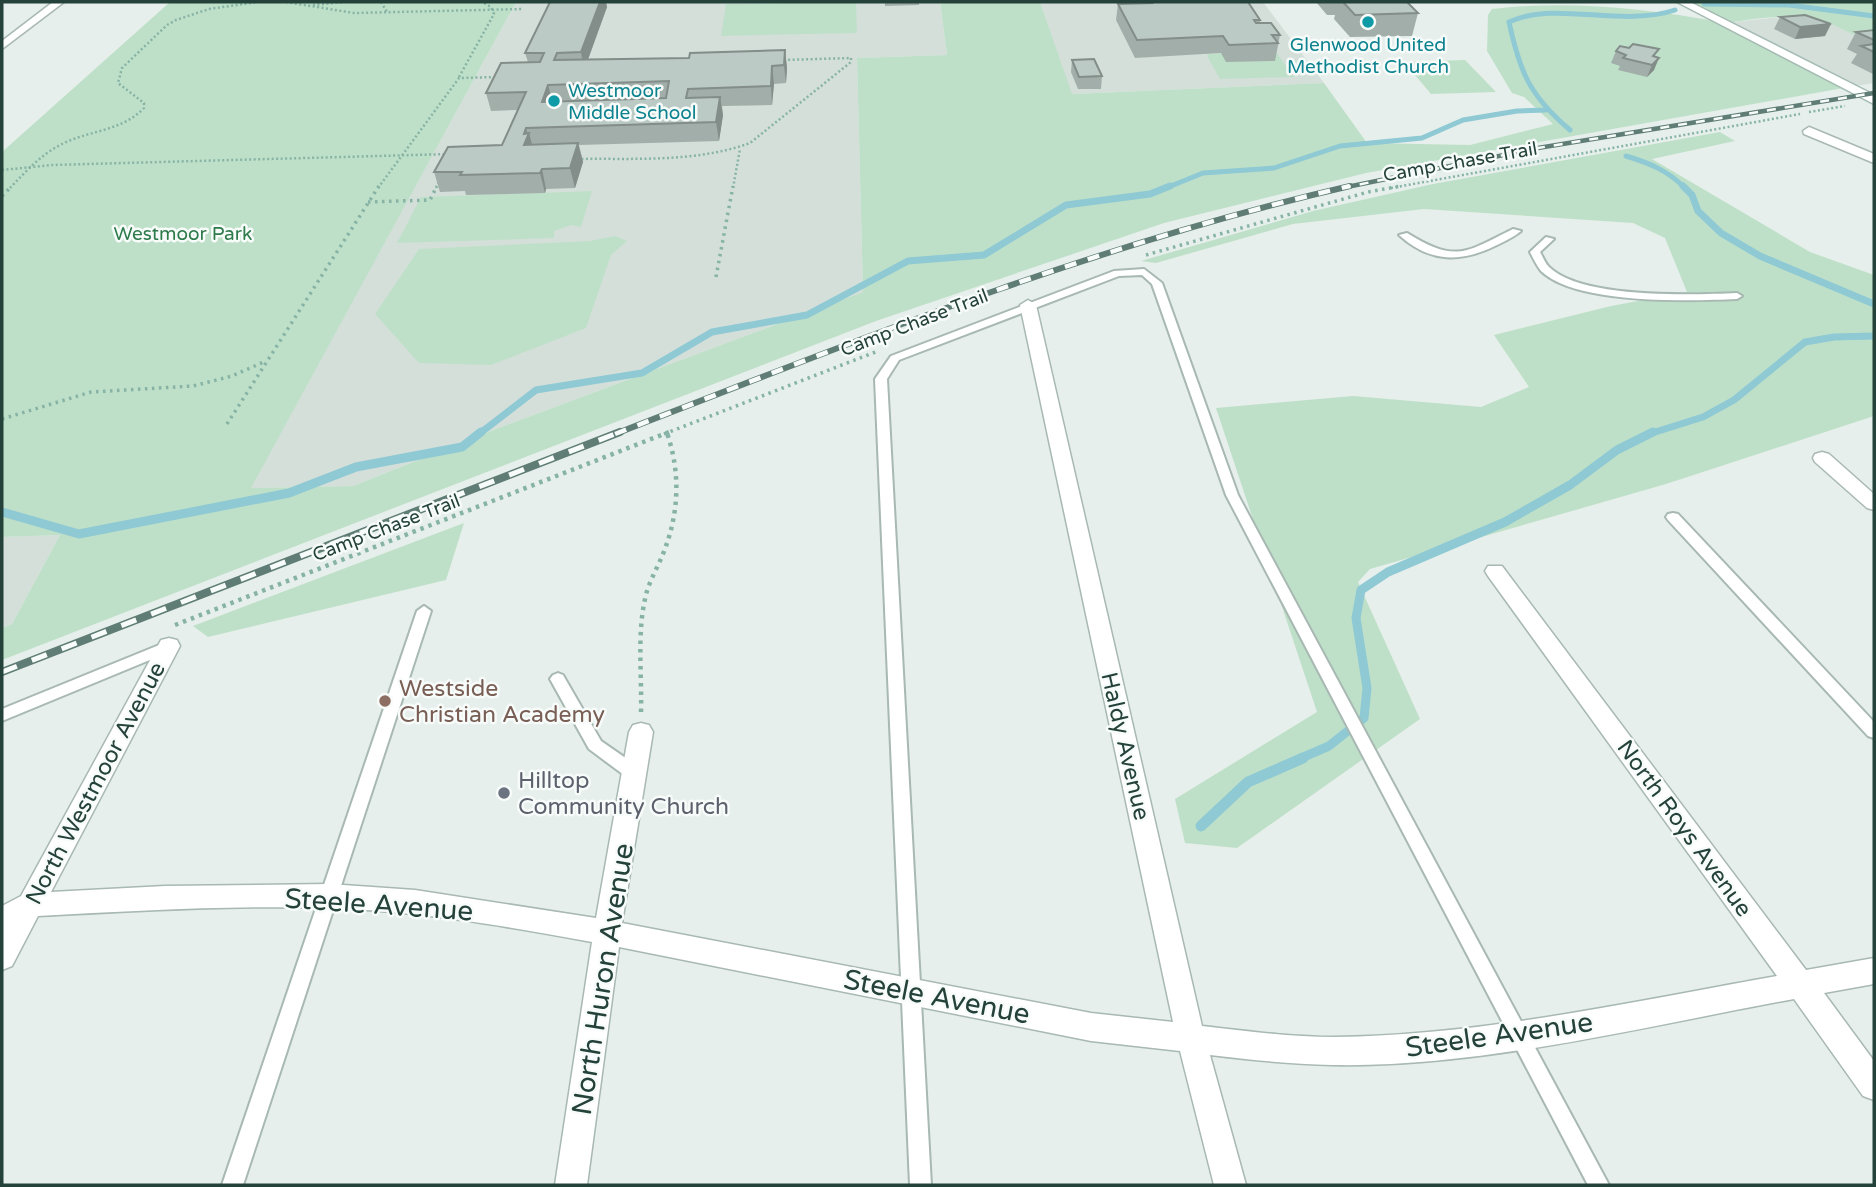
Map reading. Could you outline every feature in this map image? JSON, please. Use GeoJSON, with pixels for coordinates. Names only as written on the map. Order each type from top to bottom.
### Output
{"type":"FeatureCollection","features":[{"type":"Feature","properties":{"kind":"street"},"geometry":{"type":"LineString","coordinates":[[2,46],[60,2]]}},
{"type":"Feature","properties":{"kind":"street"},"geometry":{"type":"LineString","coordinates":[[1682,2],[1874,100]]}},
{"type":"Feature","properties":{"kind":"street"},"geometry":{"type":"LineString","coordinates":[[1809,131],[1874,159]]}},
{"type":"Feature","properties":{"kind":"street","name":"Haldy Avenue"},"geometry":{"type":"LineString","coordinates":[[1028,305],[1191,1039],[1230,1185]]}},
{"type":"Feature","properties":{"kind":"street"},"geometry":{"type":"LineString","coordinates":[[1822,458],[1874,505]]}},
{"type":"Feature","properties":{"kind":"street","name":"North Roys Avenue"},"geometry":{"type":"LineString","coordinates":[[1495,571],[1874,1085]]}},
{"type":"Feature","properties":{"kind":"street","name":"North Westmoor Avenue"},"geometry":{"type":"LineString","coordinates":[[2,957],[170,636]]}},
{"type":"Feature","properties":{"kind":"street","name":"North Huron Avenue"},"geometry":{"type":"LineString","coordinates":[[571,1185],[607,932],[640,732]]}},
{"type":"Feature","properties":{"kind":"street","name":"Steele Avenue"},"geometry":{"type":"LineString","coordinates":[[2,919],[29,905],[164,898],[329,896],[415,902],[607,932],[1091,1027],[1332,1051],[1415,1048],[1518,1036],[1874,971]]}},
{"type":"Feature","properties":{"kind":"lane"},"geometry":{"type":"LineString","coordinates":[[1404,235],[1422,247],[1448,257],[1466,256],[1516,231]]}},
{"type":"Feature","properties":{"kind":"lane"},"geometry":{"type":"LineString","coordinates":[[1549,239],[1535,252],[1537,262],[1553,275],[1592,290],[1700,297],[1737,296]]}},
{"type":"Feature","properties":{"kind":"lane"},"geometry":{"type":"LineString","coordinates":[[920,1185],[881,379],[895,358],[1028,305],[1118,274],[1144,272],[1157,283],[1232,495],[1518,1036],[1600,1185]]}},
{"type":"Feature","properties":{"kind":"lane"},"geometry":{"type":"LineString","coordinates":[[1673,517],[1874,732]]}},
{"type":"Feature","properties":{"kind":"lane"},"geometry":{"type":"LineString","coordinates":[[232,1185],[424,611]]}},
{"type":"Feature","properties":{"kind":"lane"},"geometry":{"type":"LineString","coordinates":[[2,715],[170,636]]}},
{"type":"Feature","properties":{"kind":"lane"},"geometry":{"type":"LineString","coordinates":[[558,679],[594,745],[634,773]]}},
{"type":"Feature","properties":{"kind":"path"},"geometry":{"type":"LineString","coordinates":[[2,195],[61,145],[129,121],[140,114],[144,103],[118,83],[118,76],[122,68],[167,25],[209,9],[258,2]]}},
{"type":"Feature","properties":{"kind":"path"},"geometry":{"type":"LineString","coordinates":[[286,2],[339,12],[523,9]]}},
{"type":"Feature","properties":{"kind":"path"},"geometry":{"type":"LineString","coordinates":[[310,6],[344,2]]}},
{"type":"Feature","properties":{"kind":"path"},"geometry":{"type":"LineString","coordinates":[[381,2],[387,12]]}},
{"type":"Feature","properties":{"kind":"path"},"geometry":{"type":"LineString","coordinates":[[444,2],[447,11]]}},
{"type":"Feature","properties":{"kind":"path"},"geometry":{"type":"LineString","coordinates":[[228,424],[368,202],[399,156],[459,78],[494,13],[482,2]]}},
{"type":"Feature","properties":{"kind":"path"},"geometry":{"type":"LineString","coordinates":[[568,159],[710,154],[740,148],[750,143],[851,62],[851,58],[772,60]]}},
{"type":"Feature","properties":{"kind":"path"},"geometry":{"type":"LineString","coordinates":[[459,78],[499,77]]}},
{"type":"Feature","properties":{"kind":"path","name":"Camp Chase Trail"},"geometry":{"type":"LineString","coordinates":[[1145,256],[1368,192],[1849,105]]}},
{"type":"Feature","properties":{"kind":"path"},"geometry":{"type":"LineString","coordinates":[[716,277],[740,148]]}},
{"type":"Feature","properties":{"kind":"path"},"geometry":{"type":"LineString","coordinates":[[2,170],[453,154],[447,166]]}},
{"type":"Feature","properties":{"kind":"path"},"geometry":{"type":"LineString","coordinates":[[368,202],[430,200],[442,177]]}},
{"type":"Feature","properties":{"kind":"path","name":"Camp Chase Trail"},"geometry":{"type":"LineString","coordinates":[[170,636],[667,433],[884,348]]}},
{"type":"Feature","properties":{"kind":"path"},"geometry":{"type":"LineString","coordinates":[[2,419],[91,392],[193,386],[232,376],[267,361]]}},
{"type":"Feature","properties":{"kind":"path"},"geometry":{"type":"LineString","coordinates":[[640,732],[645,600],[654,570],[667,544],[677,502],[678,469],[667,433]]}},
{"type":"Feature","properties":{"kind":"shaded area"},"geometry":{"type":"Polygon","coordinates":[[[516,2],[940,2],[947,55],[857,58],[863,292],[496,429],[353,486],[250,488],[516,2]]]}},
{"type":"Feature","properties":{"kind":"shaded area"},"geometry":{"type":"Polygon","coordinates":[[[1040,2],[1263,2],[1324,83],[1071,94],[1040,2]]]}},
{"type":"Feature","properties":{"kind":"shaded area"},"geometry":{"type":"Polygon","coordinates":[[[1781,17],[1823,20],[1864,39],[1874,38],[1874,83],[1849,87],[1724,23],[1781,17]]]}},
{"type":"Feature","properties":{"kind":"shaded area"},"geometry":{"type":"Polygon","coordinates":[[[60,535],[12,624],[2,628],[2,537],[60,535]]]}},
{"type":"Feature","properties":{"kind":"green space","name":"Westmoor Park"},"geometry":{"type":"Polygon","coordinates":[[[170,2],[516,2],[251,488],[353,486],[496,429],[863,292],[857,58],[947,55],[940,2],[1040,2],[1072,94],[1324,83],[1367,143],[1470,145],[1553,124],[1524,97],[1512,93],[1487,51],[1488,15],[1492,9],[1577,5],[1664,13],[1720,22],[1682,2],[1874,2],[1874,38],[1854,35],[1830,23],[1811,18],[1774,17],[1725,23],[1849,87],[1366,173],[1164,223],[876,321],[2,660],[2,628],[12,624],[60,535],[2,537],[2,152],[170,2]]]}},
{"type":"Feature","properties":{"kind":"green space"},"geometry":{"type":"Polygon","coordinates":[[[856,2],[857,33],[721,36],[726,4],[856,2]]]}},
{"type":"Feature","properties":{"kind":"green space"},"geometry":{"type":"Polygon","coordinates":[[[1276,52],[1294,77],[1220,79],[1207,56],[1208,54],[1276,52]]]}},
{"type":"Feature","properties":{"kind":"green space"},"geometry":{"type":"Polygon","coordinates":[[[1465,60],[1496,92],[1431,94],[1404,62],[1465,60]]]}},
{"type":"Feature","properties":{"kind":"green space"},"geometry":{"type":"Polygon","coordinates":[[[1720,132],[1735,141],[1652,159],[1810,252],[1874,275],[1874,416],[1666,484],[1370,569],[1358,582],[1420,719],[1237,848],[1185,843],[1175,799],[1317,712],[1216,408],[1353,396],[1481,407],[1529,387],[1494,335],[1611,306],[1687,292],[1665,238],[1633,223],[1424,209],[1293,224],[1156,263],[1141,261],[1313,211],[1433,184],[1720,132]]]}},
{"type":"Feature","properties":{"kind":"green space"},"geometry":{"type":"Polygon","coordinates":[[[592,191],[581,227],[571,225],[554,231],[554,238],[397,243],[421,197],[592,191]]]}},
{"type":"Feature","properties":{"kind":"green space"},"geometry":{"type":"Polygon","coordinates":[[[615,236],[627,241],[611,255],[586,328],[491,365],[419,363],[375,314],[419,249],[590,241],[615,236]]]}},
{"type":"Feature","properties":{"kind":"green space"},"geometry":{"type":"Polygon","coordinates":[[[464,523],[446,580],[208,637],[193,626],[464,523]]]}},
{"type":"Feature","properties":{"kind":"building"},"geometry":{"type":"Polygon","coordinates":[[[550,2],[600,2],[581,52],[557,53],[554,60],[689,58],[690,53],[785,50],[784,65],[772,66],[771,86],[688,89],[686,98],[720,97],[716,122],[526,128],[524,134],[529,133],[524,145],[578,143],[570,168],[542,169],[540,173],[460,175],[462,172],[434,172],[448,147],[502,145],[526,92],[486,93],[501,63],[540,62],[544,53],[525,53],[550,2]],[[669,81],[548,85],[542,102],[666,98],[669,81]]]}},
{"type":"Feature","properties":{"kind":"building"},"geometry":{"type":"Polygon","coordinates":[[[1248,2],[1260,20],[1254,20],[1256,23],[1271,23],[1280,35],[1272,35],[1278,43],[1229,45],[1223,36],[1137,40],[1118,4],[1248,2]]]}},
{"type":"Feature","properties":{"kind":"building"},"geometry":{"type":"Polygon","coordinates":[[[1343,2],[1407,2],[1418,13],[1355,15],[1343,2]]]}},
{"type":"Feature","properties":{"kind":"building"},"geometry":{"type":"Polygon","coordinates":[[[1805,15],[1831,24],[1800,27],[1780,17],[1805,15]]]}},
{"type":"Feature","properties":{"kind":"building"},"geometry":{"type":"Polygon","coordinates":[[[1874,30],[1874,40],[1856,32],[1874,30]]]}},
{"type":"Feature","properties":{"kind":"building"},"geometry":{"type":"Polygon","coordinates":[[[1633,44],[1659,49],[1653,56],[1659,58],[1652,65],[1623,58],[1626,55],[1616,51],[1620,46],[1629,48],[1633,44]]]}},
{"type":"Feature","properties":{"kind":"building"},"geometry":{"type":"Polygon","coordinates":[[[1874,44],[1874,52],[1861,46],[1874,44]]]}},
{"type":"Feature","properties":{"kind":"building"},"geometry":{"type":"Polygon","coordinates":[[[1094,59],[1102,76],[1079,77],[1072,60],[1094,59]]]}},
{"type":"Feature","properties":{"kind":"waterway"},"geometry":{"type":"LineString","coordinates":[[1704,4],[1789,5],[1874,16]]}},
{"type":"Feature","properties":{"kind":"waterway"},"geometry":{"type":"LineString","coordinates":[[1570,130],[1545,106],[1529,82],[1518,56],[1509,22],[1547,13],[1633,16],[1675,10]]}},
{"type":"Feature","properties":{"kind":"waterway"},"geometry":{"type":"LineString","coordinates":[[1166,188],[1203,173],[1274,168],[1340,146],[1422,138],[1463,120],[1517,111],[1546,110]]}},
{"type":"Feature","properties":{"kind":"waterway"},"geometry":{"type":"LineString","coordinates":[[1626,156],[1657,168],[1685,188]]}},
{"type":"Feature","properties":{"kind":"waterway"},"geometry":{"type":"LineString","coordinates":[[479,434],[536,390],[642,373],[712,332],[807,315],[908,261],[984,255],[1066,205],[1150,194],[1170,186]]}},
{"type":"Feature","properties":{"kind":"waterway"},"geometry":{"type":"LineString","coordinates":[[1685,188],[1692,195],[1698,211],[1721,233],[1760,256],[1874,304]]}},
{"type":"Feature","properties":{"kind":"waterway"},"geometry":{"type":"LineString","coordinates":[[1649,434],[1703,417],[1734,400],[1805,342],[1834,337],[1874,336]]}},
{"type":"Feature","properties":{"kind":"waterway"},"geometry":{"type":"LineString","coordinates":[[2,512],[79,534],[289,493],[356,467],[462,447],[481,432]]}},
{"type":"Feature","properties":{"kind":"waterway"},"geometry":{"type":"LineString","coordinates":[[1649,434],[1653,432]]}},
{"type":"Feature","properties":{"kind":"waterway"},"geometry":{"type":"LineString","coordinates":[[1299,759],[1329,746],[1364,718],[1367,688],[1356,618],[1361,590],[1388,572],[1505,522],[1570,485],[1617,450],[1649,434]]}},
{"type":"Feature","properties":{"kind":"waterway"},"geometry":{"type":"LineString","coordinates":[[1201,826],[1248,782],[1303,758]]}},
{"type":"Feature","properties":{"kind":"railway"},"geometry":{"type":"LineString","coordinates":[[1342,188],[1538,148],[1874,93]]}},
{"type":"Feature","properties":{"kind":"railway"},"geometry":{"type":"LineString","coordinates":[[615,434],[978,296],[1162,236],[1350,186]]}},
{"type":"Feature","properties":{"kind":"railway"},"geometry":{"type":"LineString","coordinates":[[2,672],[620,432]]}},
{"type":"Feature","properties":{"kind":"place","name":"Glenwood United Methodist Church"},"geometry":{"type":"Point","coordinates":[1368,22]}},
{"type":"Feature","properties":{"kind":"place","name":"Westmoor Middle School"},"geometry":{"type":"Point","coordinates":[554,101]}},
{"type":"Feature","properties":{"kind":"place","name":"Westside Christian Academy"},"geometry":{"type":"Point","coordinates":[385,701]}},
{"type":"Feature","properties":{"kind":"place","name":"Hilltop Community Church"},"geometry":{"type":"Point","coordinates":[504,793]}}]}
